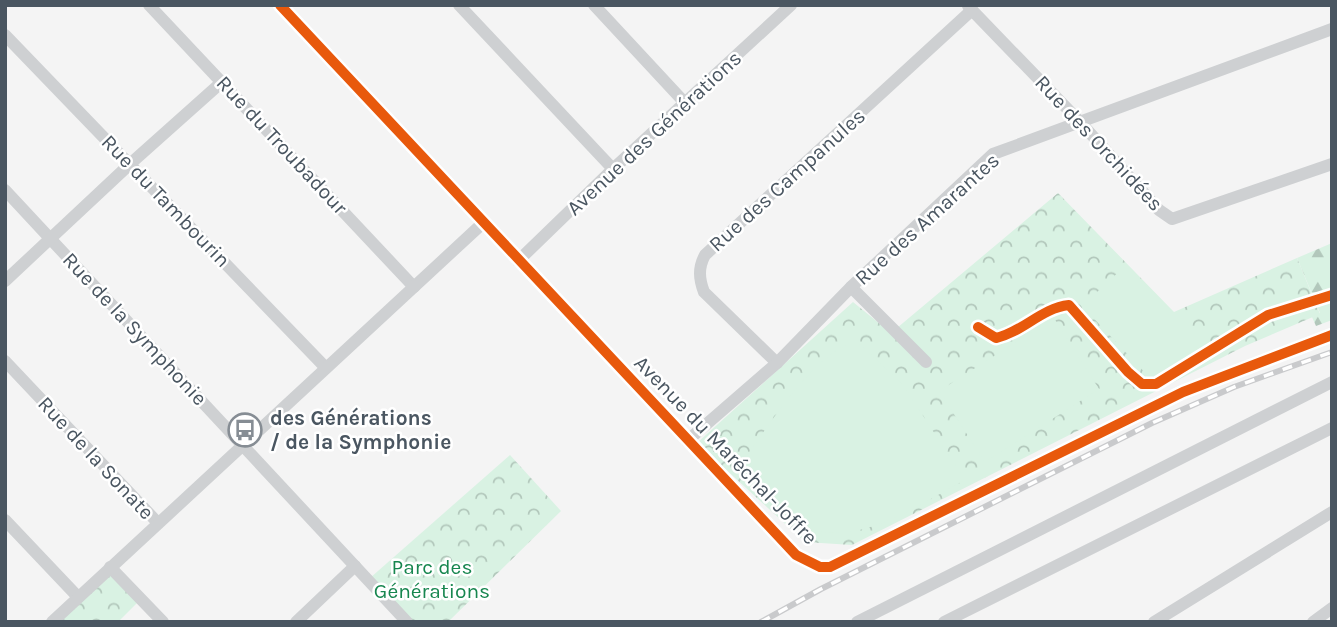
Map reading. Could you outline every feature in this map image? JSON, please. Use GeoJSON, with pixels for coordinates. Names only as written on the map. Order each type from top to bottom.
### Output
{"type":"FeatureCollection","features":[{"type":"Feature","properties":{"kind":"street","name":"Rue du Troubadour"},"geometry":{"type":"LineString","coordinates":[[149,5],[414,287]]}},
{"type":"Feature","properties":{"kind":"street","name":"Avenue du Maréchal-Joffre"},"geometry":{"type":"LineString","coordinates":[[280,5],[796,555],[820,567],[830,567],[1183,392],[1332,335]]}},
{"type":"Feature","properties":{"kind":"street"},"geometry":{"type":"LineString","coordinates":[[459,5],[613,169]]}},
{"type":"Feature","properties":{"kind":"street"},"geometry":{"type":"LineString","coordinates":[[594,5],[685,103]]}},
{"type":"Feature","properties":{"kind":"street","name":"Avenue des Générations"},"geometry":{"type":"LineString","coordinates":[[518,261],[613,169],[791,5]]}},
{"type":"Feature","properties":{"kind":"street","name":"Rue des Orchidées"},"geometry":{"type":"LineString","coordinates":[[970,7],[1081,123],[1159,210],[1172,219],[1332,164]]}},
{"type":"Feature","properties":{"kind":"street","name":"Rue des Campanules"},"geometry":{"type":"LineString","coordinates":[[777,363],[704,292],[699,278],[701,262],[705,255],[970,7]]}},
{"type":"Feature","properties":{"kind":"street","name":"Rue des Amarantes"},"geometry":{"type":"LineString","coordinates":[[687,441],[777,363],[851,287],[993,154],[1332,29]]}},
{"type":"Feature","properties":{"kind":"street","name":"Rue du Tambourin"},"geometry":{"type":"LineString","coordinates":[[5,35],[326,368]]}},
{"type":"Feature","properties":{"kind":"street"},"geometry":{"type":"LineString","coordinates":[[5,281],[223,81]]}},
{"type":"Feature","properties":{"kind":"street","name":"Rue de la Symphonie"},"geometry":{"type":"LineString","coordinates":[[5,190],[407,622]]}},
{"type":"Feature","properties":{"kind":"street"},"geometry":{"type":"LineString","coordinates":[[52,622],[483,223]]}},
{"type":"Feature","properties":{"kind":"street"},"geometry":{"type":"LineString","coordinates":[[851,287],[926,362]]}},
{"type":"Feature","properties":{"kind":"street","name":"Rue de la Sonate"},"geometry":{"type":"LineString","coordinates":[[5,361],[158,523]]}},
{"type":"Feature","properties":{"kind":"street"},"geometry":{"type":"LineString","coordinates":[[857,622],[1332,382]]}},
{"type":"Feature","properties":{"kind":"street"},"geometry":{"type":"LineString","coordinates":[[944,622],[1332,428]]}},
{"type":"Feature","properties":{"kind":"street"},"geometry":{"type":"LineString","coordinates":[[1154,622],[1332,512]]}},
{"type":"Feature","properties":{"kind":"street"},"geometry":{"type":"LineString","coordinates":[[5,520],[78,597]]}},
{"type":"Feature","properties":{"kind":"street"},"geometry":{"type":"LineString","coordinates":[[296,622],[355,566]]}},
{"type":"Feature","properties":{"kind":"street"},"geometry":{"type":"LineString","coordinates":[[110,567],[163,622]]}},
{"type":"Feature","properties":{"kind":"street"},"geometry":{"type":"LineString","coordinates":[[1313,622],[1332,608]]}},
{"type":"Feature","properties":{"kind":"green space"},"geometry":{"type":"Polygon","coordinates":[[[1058,193],[1174,312],[1297,258],[1320,314],[1245,346],[852,545],[805,542],[697,443],[853,302],[891,333],[1058,193]]]}},
{"type":"Feature","properties":{"kind":"green space"},"geometry":{"type":"Polygon","coordinates":[[[1332,243],[1332,320],[1316,326],[1312,317],[1320,313],[1297,258],[1332,243]]]}},
{"type":"Feature","properties":{"kind":"green space"},"geometry":{"type":"Polygon","coordinates":[[[1125,266],[1193,338],[1150,378],[1082,306],[1125,266]]]}},
{"type":"Feature","properties":{"kind":"green space"},"geometry":{"type":"Polygon","coordinates":[[[1054,318],[1099,389],[985,462],[939,391],[1054,318]]]}},
{"type":"Feature","properties":{"kind":"green space"},"geometry":{"type":"Polygon","coordinates":[[[849,344],[861,345],[903,385],[965,480],[875,526],[852,532],[828,533],[805,527],[782,514],[738,468],[803,381],[834,352],[849,344]]]}},
{"type":"Feature","properties":{"kind":"green space","name":"Parc des Générations"},"geometry":{"type":"Polygon","coordinates":[[[510,455],[561,511],[448,622],[412,622],[370,578],[510,455]]]}},
{"type":"Feature","properties":{"kind":"green space"},"geometry":{"type":"Polygon","coordinates":[[[110,567],[141,599],[118,622],[52,622],[110,567]]]}},
{"type":"Feature","properties":{"kind":"railway"},"geometry":{"type":"LineString","coordinates":[[761,622],[821,589],[1152,423],[1234,387],[1332,352]]}},
{"type":"Feature","properties":{"kind":"cycle path"},"geometry":{"type":"LineString","coordinates":[[280,5],[796,555],[820,567],[830,567],[1183,392],[1332,335]]}},
{"type":"Feature","properties":{"kind":"cycle path"},"geometry":{"type":"LineString","coordinates":[[978,327],[996,338],[1015,331],[1050,311],[1069,305],[1128,372],[1142,384],[1156,384],[1268,315],[1332,295]]}},
{"type":"Feature","properties":{"kind":"place","name":"des Générations / de la Symphonie"},"geometry":{"type":"Point","coordinates":[245,430]}}]}
